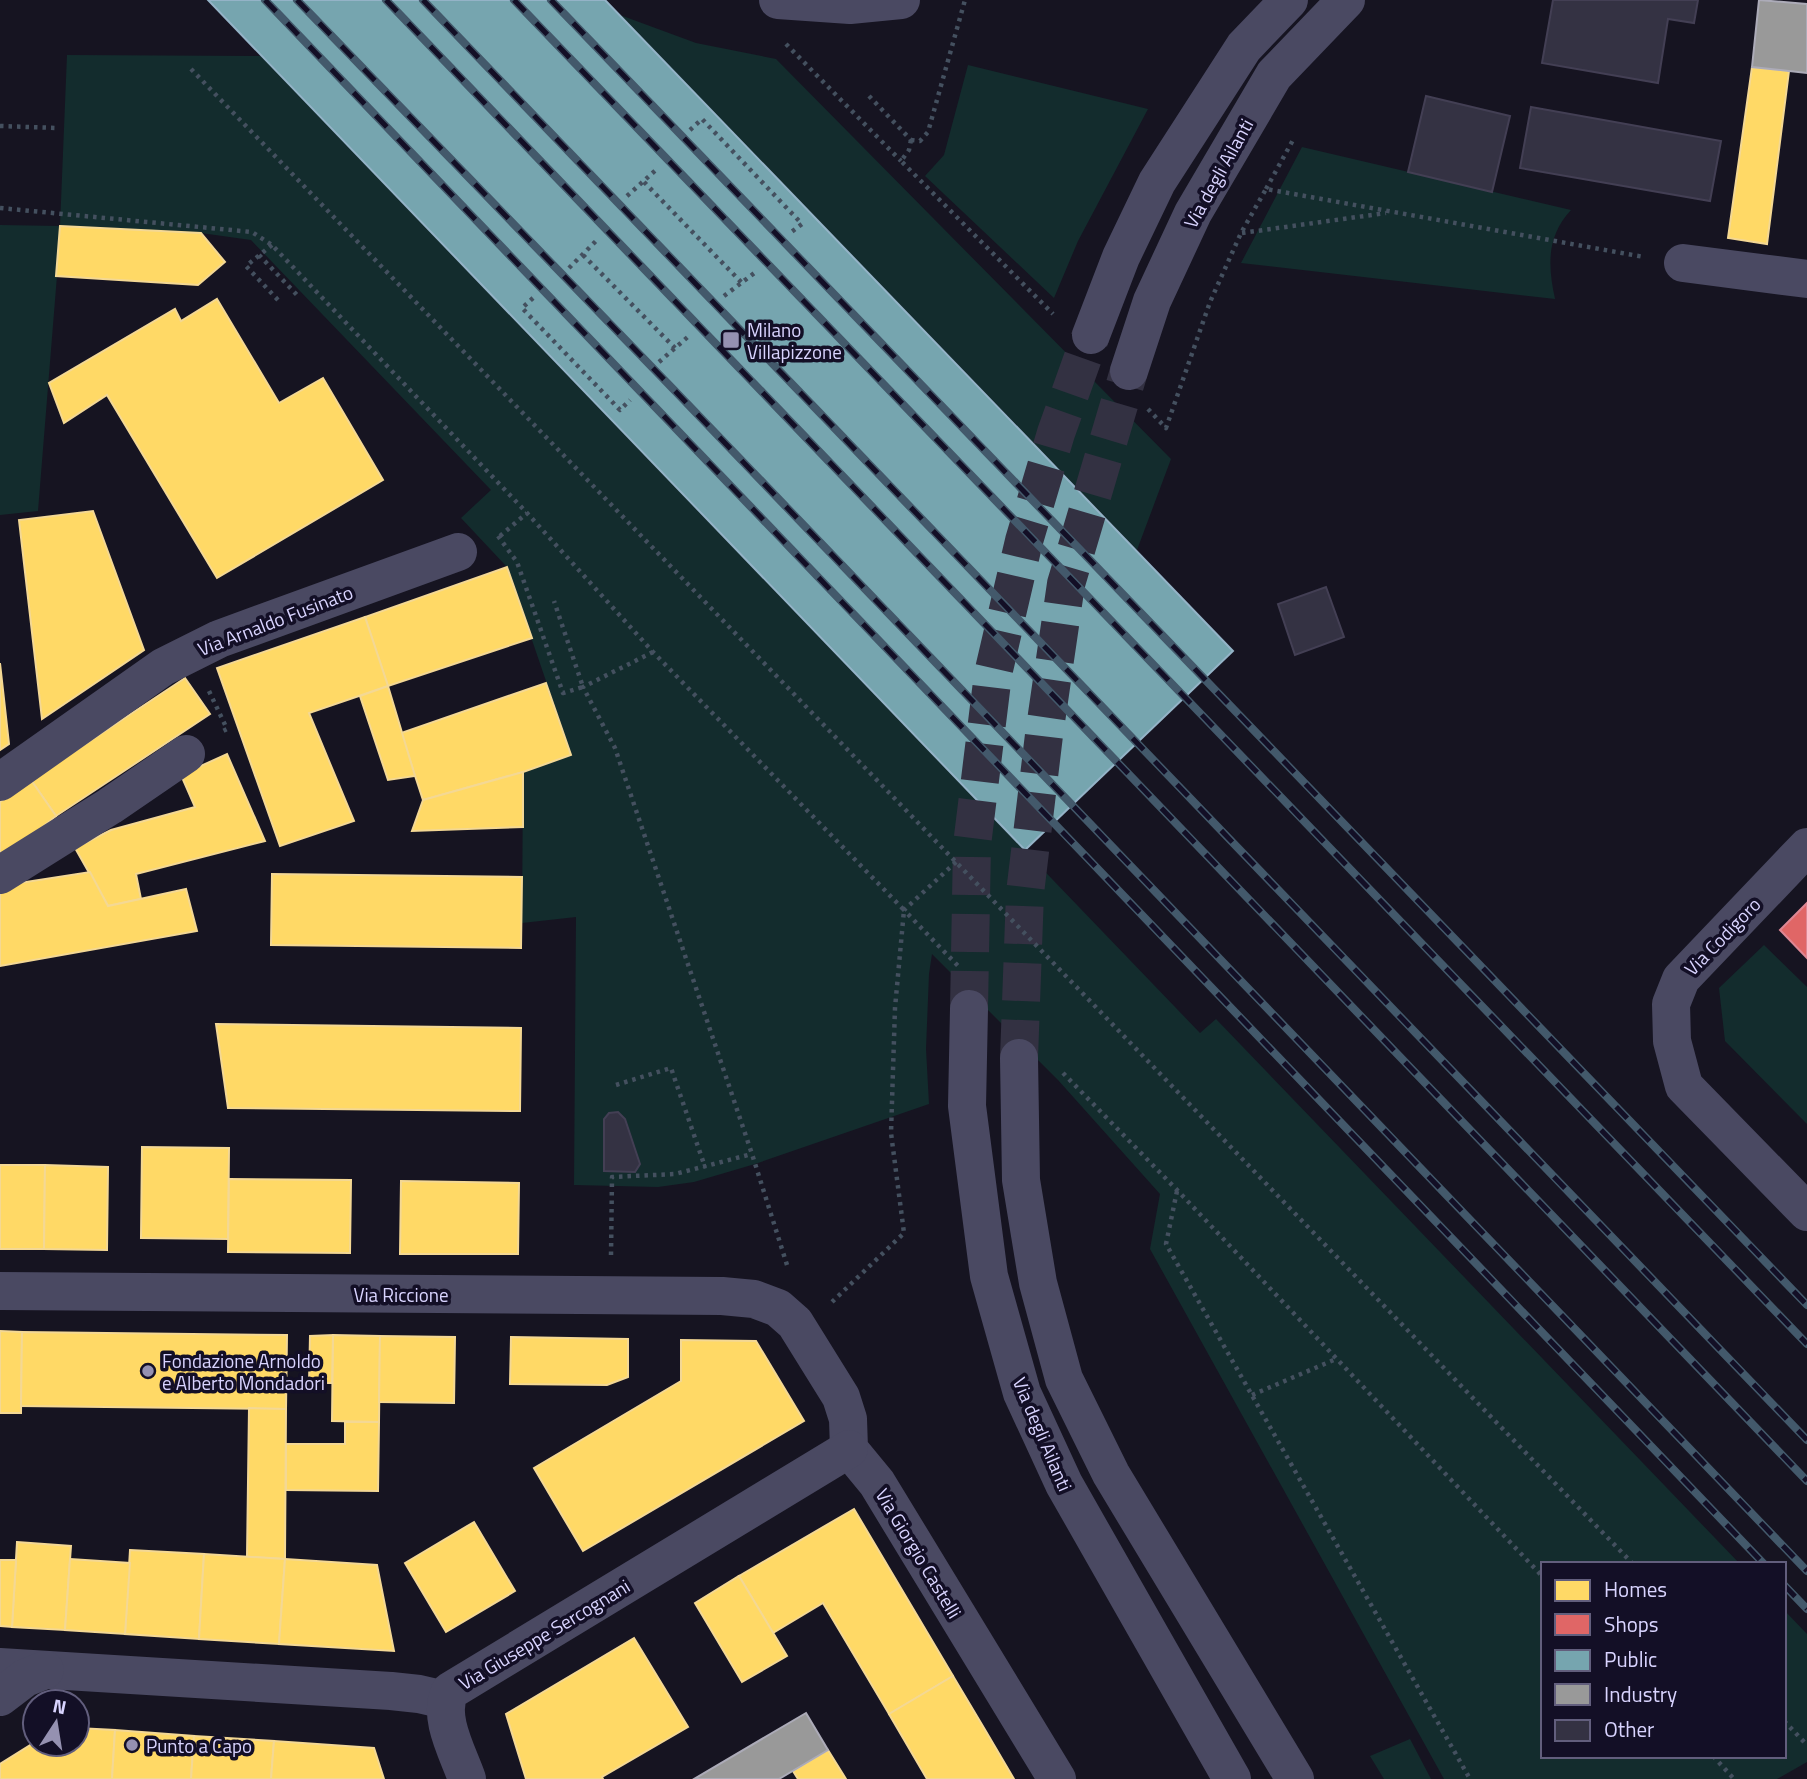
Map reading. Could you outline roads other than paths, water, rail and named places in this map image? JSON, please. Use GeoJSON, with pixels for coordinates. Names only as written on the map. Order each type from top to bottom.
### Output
{"type":"FeatureCollection","features":[{"type":"Feature","properties":{"kind":"street"},"geometry":{"type":"LineString","coordinates":[[778,18],[850,5],[901,0]]}},
{"type":"Feature","properties":{"kind":"street"},"geometry":{"type":"LineString","coordinates":[[1074,327],[1121,257],[1157,182],[1244,47],[1289,0]]}},
{"type":"Feature","properties":{"kind":"street","name":"Via degli Ailanti"},"geometry":{"type":"LineString","coordinates":[[1129,371],[1152,301],[1193,213],[1274,75],[1346,0]]}},
{"type":"Feature","properties":{"kind":"street"},"geometry":{"type":"LineString","coordinates":[[1683,263],[1807,279]]}},
{"type":"Feature","properties":{"kind":"street","name":"Via Arnaldo Fusinato"},"geometry":{"type":"LineString","coordinates":[[0,782],[163,667],[191,652],[219,639],[458,552]]}},
{"type":"Feature","properties":{"kind":"street"},"geometry":{"type":"LineString","coordinates":[[0,875],[110,806],[186,754]]}},
{"type":"Feature","properties":{"kind":"street","name":"Via Codigoro"},"geometry":{"type":"LineString","coordinates":[[1807,847],[1681,979],[1671,1004],[1672,1041],[1684,1086],[1807,1212]]}},
{"type":"Feature","properties":{"kind":"street","name":"Via degli Ailanti"},"geometry":{"type":"LineString","coordinates":[[969,1009],[967,1106],[989,1276],[1022,1393],[1064,1485],[1232,1779]]}},
{"type":"Feature","properties":{"kind":"street"},"geometry":{"type":"LineString","coordinates":[[1019,1058],[1021,1180],[1038,1283],[1064,1379],[1111,1474],[1295,1779]]}},
{"type":"Feature","properties":{"kind":"street","name":"Via Riccione"},"geometry":{"type":"LineString","coordinates":[[0,1291],[722,1296],[754,1299],[778,1308],[795,1323],[841,1397],[848,1419],[849,1449]]}},
{"type":"Feature","properties":{"kind":"street","name":"Via Giuseppe Sercognani"},"geometry":{"type":"LineString","coordinates":[[0,1667],[391,1690],[445,1700],[450,1691],[460,1684],[849,1449]]}},
{"type":"Feature","properties":{"kind":"street","name":"Via Giorgio Castelli"},"geometry":{"type":"LineString","coordinates":[[849,1449],[877,1483],[1057,1779]]}},
{"type":"Feature","properties":{"kind":"street"},"geometry":{"type":"LineString","coordinates":[[0,1697],[25,1678],[45,1670]]}},
{"type":"Feature","properties":{"kind":"street"},"geometry":{"type":"LineString","coordinates":[[445,1700],[445,1715],[467,1779]]}},
{"type":"Feature","properties":{"kind":"tunnel"},"geometry":{"type":"LineString","coordinates":[[969,1009],[972,845],[993,674],[1024,541],[1056,433],[1091,335]]}},
{"type":"Feature","properties":{"kind":"tunnel"},"geometry":{"type":"LineString","coordinates":[[1019,1058],[1025,893],[1066,584],[1129,371]]}},
{"type":"Feature","properties":{"kind":"railway"},"geometry":{"type":"LineString","coordinates":[[265,0],[1762,1562]]}},
{"type":"Feature","properties":{"kind":"railway"},"geometry":{"type":"LineString","coordinates":[[297,0],[1807,1571]]}},
{"type":"Feature","properties":{"kind":"railway"},"geometry":{"type":"LineString","coordinates":[[386,0],[1807,1481]]}},
{"type":"Feature","properties":{"kind":"railway"},"geometry":{"type":"LineString","coordinates":[[423,0],[1807,1440]]}},
{"type":"Feature","properties":{"kind":"railway"},"geometry":{"type":"LineString","coordinates":[[514,0],[1807,1344]]}},
{"type":"Feature","properties":{"kind":"railway"},"geometry":{"type":"LineString","coordinates":[[551,0],[1807,1305]]}},
{"type":"Feature","properties":{"kind":"railway"},"geometry":{"type":"LineString","coordinates":[[1786,1587],[1807,1609]]}},
{"type":"Feature","properties":{"kind":"place","name":"Milano Villapizzone"},"geometry":{"type":"Point","coordinates":[731,340]}},
{"type":"Feature","properties":{"kind":"place","name":"Fondazione Arnoldo e Alberto Mondadori"},"geometry":{"type":"Point","coordinates":[148,1371]}},
{"type":"Feature","properties":{"kind":"place","name":"Punto a Capo"},"geometry":{"type":"Point","coordinates":[132,1745]}}]}
